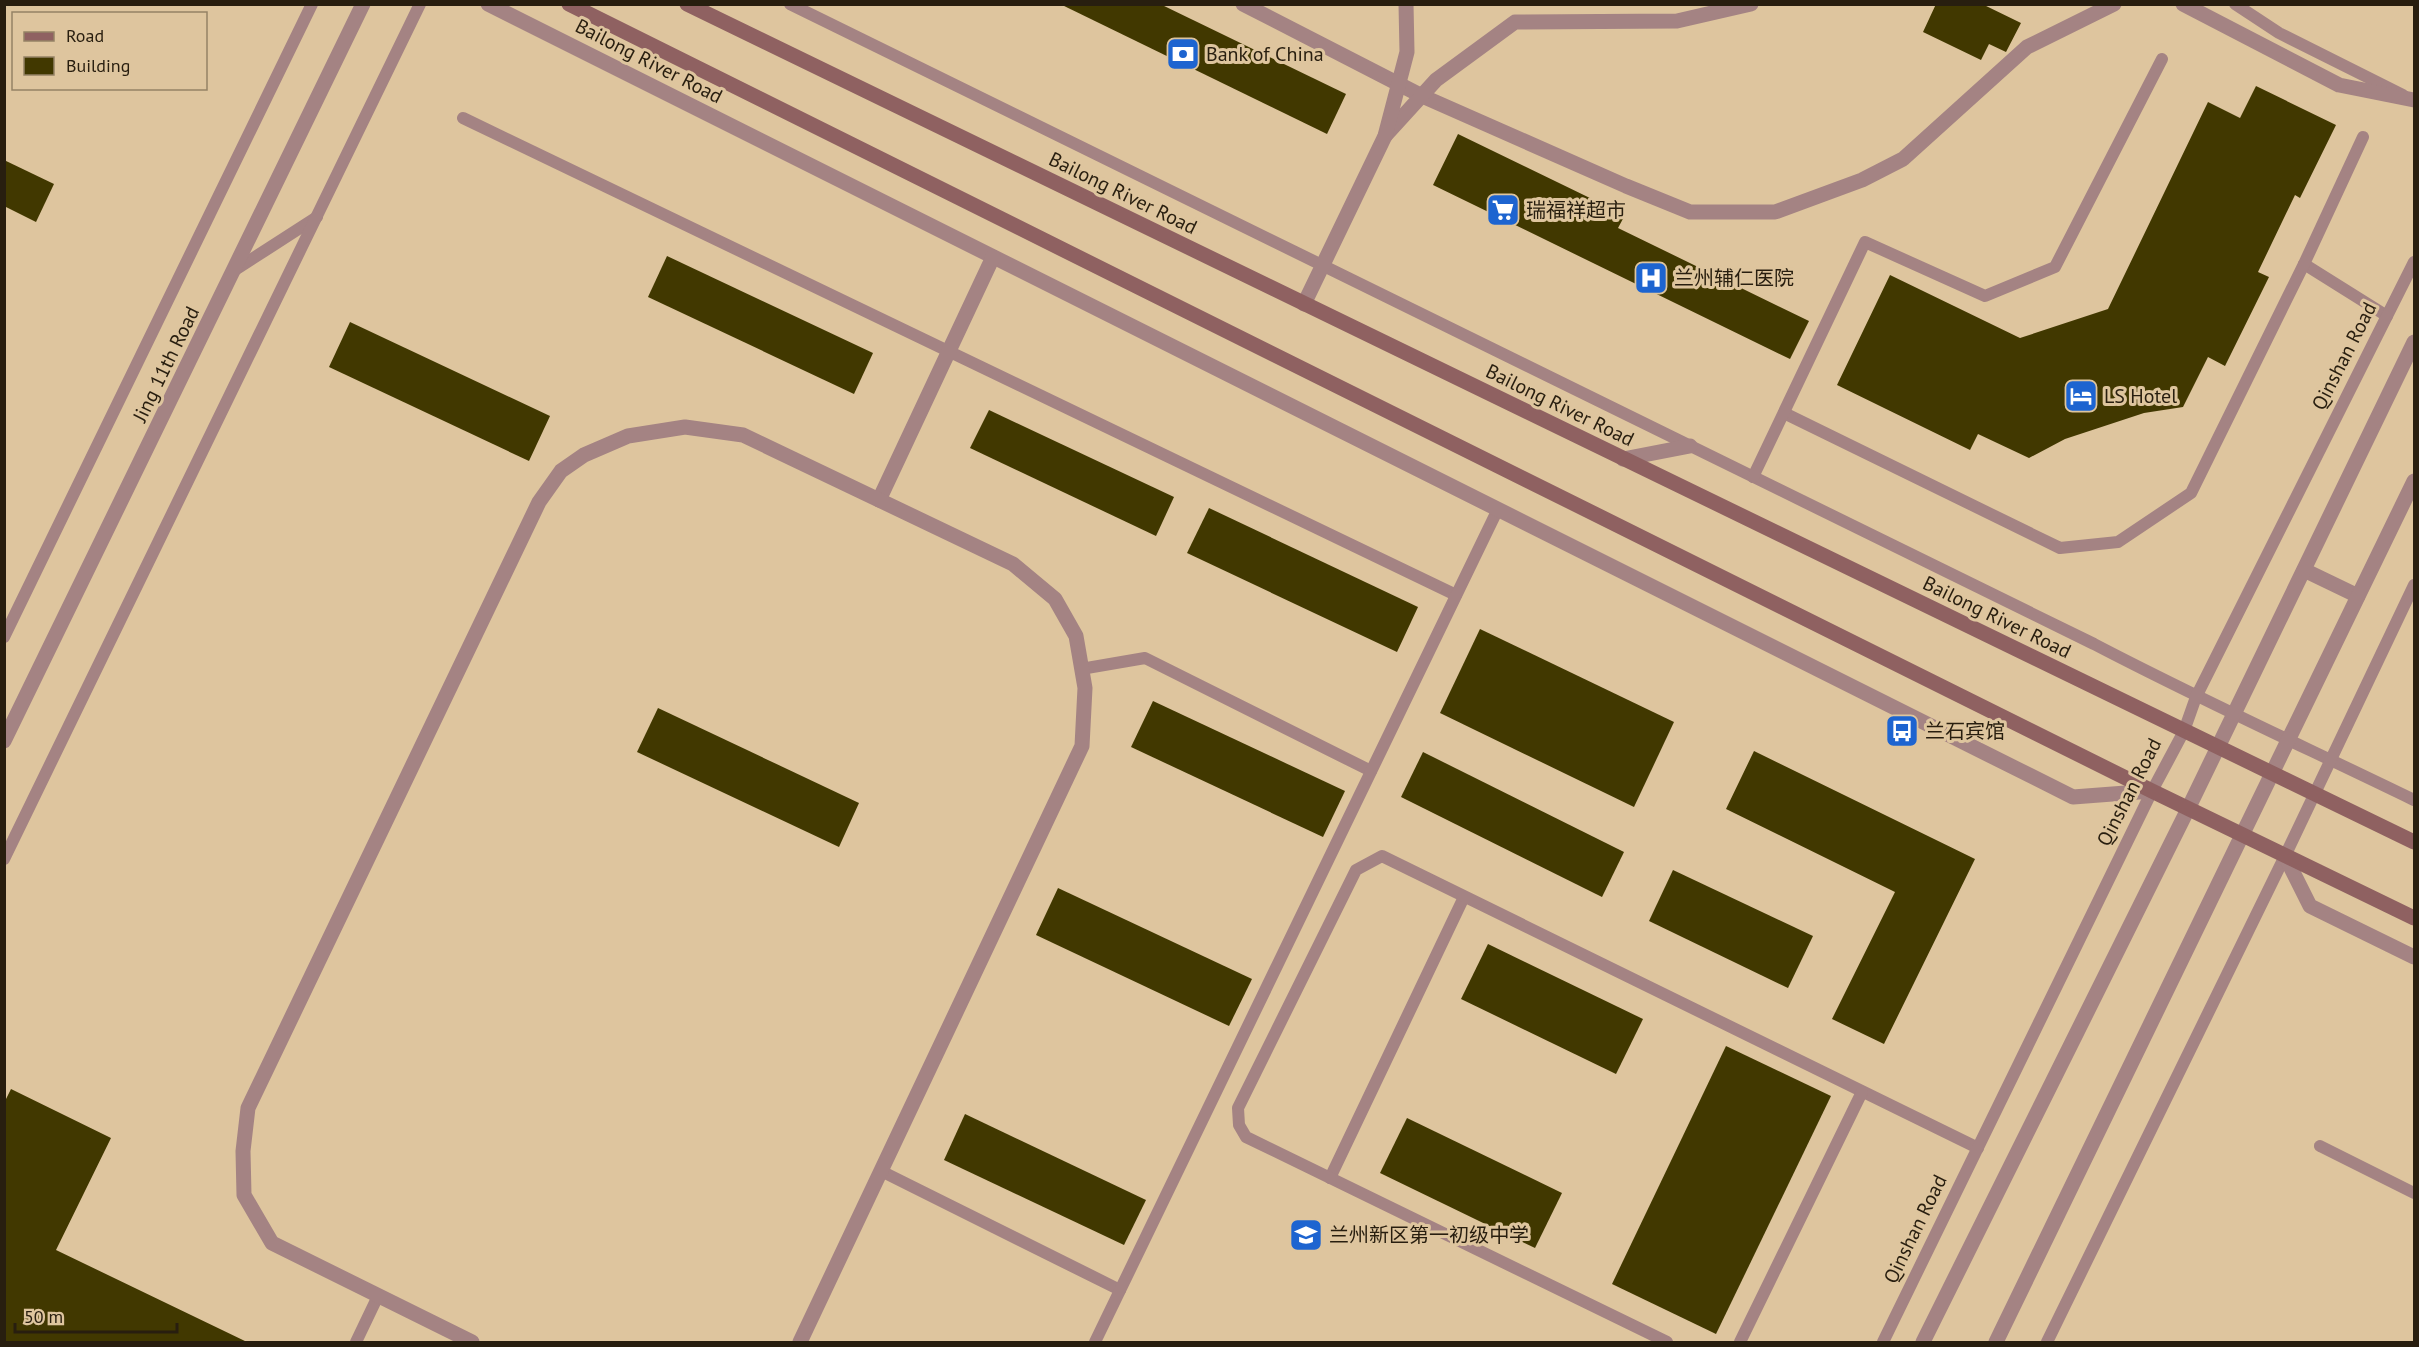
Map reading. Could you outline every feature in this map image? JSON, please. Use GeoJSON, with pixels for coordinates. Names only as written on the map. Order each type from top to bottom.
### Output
{"type":"FeatureCollection","features":[{"type":"Feature","properties":{"kind":"main road","name":"Bailong River Road"},"geometry":{"type":"LineString","coordinates":[[569,4],[2152,792],[2413,919]]}},
{"type":"Feature","properties":{"kind":"main road","name":"Bailong River Road"},"geometry":{"type":"LineString","coordinates":[[687,4],[2415,842]]}},
{"type":"Feature","properties":{"kind":"street","name":"Jing 11th Road"},"geometry":{"type":"LineString","coordinates":[[4,741],[363,4]]}},
{"type":"Feature","properties":{"kind":"street","name":"Bailong River Road"},"geometry":{"type":"LineString","coordinates":[[488,4],[2073,797],[2152,792]]}},
{"type":"Feature","properties":{"kind":"street"},"geometry":{"type":"LineString","coordinates":[[1243,4],[1399,82],[1422,96],[1615,182],[1690,212],[1775,212],[1862,180],[1903,159],[2027,47],[2114,4]]}},
{"type":"Feature","properties":{"kind":"street"},"geometry":{"type":"LineString","coordinates":[[1304,304],[1384,136],[1407,52],[1406,4]]}},
{"type":"Feature","properties":{"kind":"street"},"geometry":{"type":"LineString","coordinates":[[1384,136],[1436,80],[1515,22],[1677,21],[1751,4]]}},
{"type":"Feature","properties":{"kind":"street"},"geometry":{"type":"LineString","coordinates":[[2183,4],[2339,85],[2414,100]]}},
{"type":"Feature","properties":{"kind":"street"},"geometry":{"type":"LineString","coordinates":[[879,500],[993,257]]}},
{"type":"Feature","properties":{"kind":"street"},"geometry":{"type":"LineString","coordinates":[[1923,1342],[2188,809],[2415,342]]}},
{"type":"Feature","properties":{"kind":"street"},"geometry":{"type":"LineString","coordinates":[[472,1342],[272,1243],[244,1195],[243,1151],[248,1108],[539,502],[561,471],[584,456],[628,436],[685,427],[743,435],[1013,564],[1055,599],[1076,636],[1085,688],[1082,746],[800,1342]]}},
{"type":"Feature","properties":{"kind":"street"},"geometry":{"type":"LineString","coordinates":[[1623,459],[1690,446]]}},
{"type":"Feature","properties":{"kind":"street"},"geometry":{"type":"LineString","coordinates":[[1996,1342],[2415,481]]}},
{"type":"Feature","properties":{"kind":"street"},"geometry":{"type":"LineString","coordinates":[[2304,570],[2358,596]]}},
{"type":"Feature","properties":{"kind":"street"},"geometry":{"type":"LineString","coordinates":[[2285,856],[2310,906],[2415,957]]}},
{"type":"Feature","properties":{"kind":"lane"},"geometry":{"type":"LineString","coordinates":[[4,637],[312,4]]}},
{"type":"Feature","properties":{"kind":"lane"},"geometry":{"type":"LineString","coordinates":[[4,859],[420,4]]}},
{"type":"Feature","properties":{"kind":"lane","name":"Bailong River Road"},"geometry":{"type":"LineString","coordinates":[[790,4],[2094,644],[2196,697],[2415,800]]}},
{"type":"Feature","properties":{"kind":"lane"},"geometry":{"type":"LineString","coordinates":[[2235,4],[2279,33],[2414,100]]}},
{"type":"Feature","properties":{"kind":"lane"},"geometry":{"type":"LineString","coordinates":[[1753,477],[1865,242],[1985,296],[2055,267],[2163,59]]}},
{"type":"Feature","properties":{"kind":"lane"},"geometry":{"type":"LineString","coordinates":[[463,117],[1456,595]]}},
{"type":"Feature","properties":{"kind":"lane"},"geometry":{"type":"LineString","coordinates":[[1784,413],[2060,548],[2118,542],[2191,494],[2304,264],[2363,136]]}},
{"type":"Feature","properties":{"kind":"lane"},"geometry":{"type":"LineString","coordinates":[[235,270],[317,216]]}},
{"type":"Feature","properties":{"kind":"lane","name":"Qinshan Road"},"geometry":{"type":"LineString","coordinates":[[1883,1342],[2184,731],[2196,697],[2415,262]]}},
{"type":"Feature","properties":{"kind":"lane"},"geometry":{"type":"LineString","coordinates":[[2304,264],[2387,316]]}},
{"type":"Feature","properties":{"kind":"lane"},"geometry":{"type":"LineString","coordinates":[[1095,1342],[1498,509]]}},
{"type":"Feature","properties":{"kind":"lane"},"geometry":{"type":"LineString","coordinates":[[2047,1342],[2415,585]]}},
{"type":"Feature","properties":{"kind":"lane"},"geometry":{"type":"LineString","coordinates":[[1081,669],[1145,658],[1371,771]]}},
{"type":"Feature","properties":{"kind":"lane"},"geometry":{"type":"LineString","coordinates":[[1667,1342],[1246,1137],[1239,1125],[1239,1107],[1356,870],[1382,856],[1978,1148]]}},
{"type":"Feature","properties":{"kind":"lane"},"geometry":{"type":"LineString","coordinates":[[1330,1178],[1464,897]]}},
{"type":"Feature","properties":{"kind":"lane"},"geometry":{"type":"LineString","coordinates":[[1740,1342],[1862,1092]]}},
{"type":"Feature","properties":{"kind":"lane"},"geometry":{"type":"LineString","coordinates":[[2320,1146],[2415,1193]]}},
{"type":"Feature","properties":{"kind":"lane"},"geometry":{"type":"LineString","coordinates":[[881,1171],[1120,1290]]}},
{"type":"Feature","properties":{"kind":"lane"},"geometry":{"type":"LineString","coordinates":[[356,1342],[378,1296]]}},
{"type":"Feature","properties":{"kind":"building"},"geometry":{"type":"Polygon","coordinates":[[[1060,4],[1160,4],[1346,94],[1327,134],[1060,4]]]}},
{"type":"Feature","properties":{"kind":"building"},"geometry":{"type":"Polygon","coordinates":[[[1936,4],[1982,4],[2021,23],[2006,52],[1989,44],[1981,60],[1923,32],[1936,4]]]}},
{"type":"Feature","properties":{"kind":"building"},"geometry":{"type":"Polygon","coordinates":[[[2256,86],[2336,125],[2300,198],[2295,195],[2258,272],[2269,277],[2225,366],[2208,357],[2183,407],[2144,413],[2065,439],[2029,458],[1978,434],[1970,450],[1837,385],[1890,275],[2020,338],[2108,309],[2208,102],[2240,118],[2256,86]]]}},
{"type":"Feature","properties":{"kind":"building"},"geometry":{"type":"Polygon","coordinates":[[[1458,134],[1625,215],[1618,228],[1809,321],[1790,359],[1433,185],[1458,134]]]}},
{"type":"Feature","properties":{"kind":"building"},"geometry":{"type":"Polygon","coordinates":[[[4,160],[54,184],[36,222],[4,206],[4,160]]]}},
{"type":"Feature","properties":{"kind":"building"},"geometry":{"type":"Polygon","coordinates":[[[667,256],[873,353],[854,394],[648,297],[667,256]]]}},
{"type":"Feature","properties":{"kind":"building"},"geometry":{"type":"Polygon","coordinates":[[[350,322],[550,416],[529,461],[329,367],[350,322]]]}},
{"type":"Feature","properties":{"kind":"building"},"geometry":{"type":"Polygon","coordinates":[[[989,410],[1174,497],[1156,536],[970,448],[989,410]]]}},
{"type":"Feature","properties":{"kind":"building"},"geometry":{"type":"Polygon","coordinates":[[[1209,508],[1418,607],[1397,652],[1187,553],[1209,508]]]}},
{"type":"Feature","properties":{"kind":"building"},"geometry":{"type":"Polygon","coordinates":[[[1480,629],[1674,722],[1634,807],[1440,713],[1480,629]]]}},
{"type":"Feature","properties":{"kind":"building"},"geometry":{"type":"Polygon","coordinates":[[[1153,701],[1345,791],[1323,837],[1131,747],[1153,701]]]}},
{"type":"Feature","properties":{"kind":"building"},"geometry":{"type":"Polygon","coordinates":[[[658,708],[859,803],[839,847],[637,752],[658,708]]]}},
{"type":"Feature","properties":{"kind":"building"},"geometry":{"type":"Polygon","coordinates":[[[1754,751],[1975,859],[1884,1044],[1832,1019],[1895,892],[1726,809],[1754,751]]]}},
{"type":"Feature","properties":{"kind":"building"},"geometry":{"type":"Polygon","coordinates":[[[1423,752],[1624,852],[1602,897],[1401,797],[1423,752]]]}},
{"type":"Feature","properties":{"kind":"building"},"geometry":{"type":"Polygon","coordinates":[[[1673,870],[1813,936],[1788,988],[1649,921],[1673,870]]]}},
{"type":"Feature","properties":{"kind":"building"},"geometry":{"type":"Polygon","coordinates":[[[1058,888],[1252,979],[1229,1026],[1036,935],[1058,888]]]}},
{"type":"Feature","properties":{"kind":"building"},"geometry":{"type":"Polygon","coordinates":[[[1488,944],[1643,1019],[1616,1074],[1461,999],[1488,944]]]}},
{"type":"Feature","properties":{"kind":"building"},"geometry":{"type":"Polygon","coordinates":[[[1726,1046],[1831,1096],[1716,1334],[1612,1284],[1726,1046]]]}},
{"type":"Feature","properties":{"kind":"building"},"geometry":{"type":"Polygon","coordinates":[[[11,1089],[111,1138],[56,1250],[247,1342],[4,1342],[4,1103],[11,1089]]]}},
{"type":"Feature","properties":{"kind":"building"},"geometry":{"type":"Polygon","coordinates":[[[965,1114],[1146,1200],[1124,1245],[944,1160],[965,1114]]]}},
{"type":"Feature","properties":{"kind":"building"},"geometry":{"type":"Polygon","coordinates":[[[1407,1118],[1562,1193],[1535,1248],[1380,1173],[1407,1118]]]}},
{"type":"Feature","properties":{"kind":"place","name":"Bank of China"},"geometry":{"type":"Point","coordinates":[1183,54]}},
{"type":"Feature","properties":{"kind":"place","name":"瑞福祥超市"},"geometry":{"type":"Point","coordinates":[1503,210]}},
{"type":"Feature","properties":{"kind":"place","name":"兰州辅仁医院"},"geometry":{"type":"Point","coordinates":[1651,278]}},
{"type":"Feature","properties":{"kind":"place","name":"LS Hotel"},"geometry":{"type":"Point","coordinates":[2081,396]}},
{"type":"Feature","properties":{"kind":"place","name":"兰石宾馆"},"geometry":{"type":"Point","coordinates":[1902,731]}},
{"type":"Feature","properties":{"kind":"place","name":"兰州新区第一初级中学"},"geometry":{"type":"Point","coordinates":[1306,1235]}}]}
